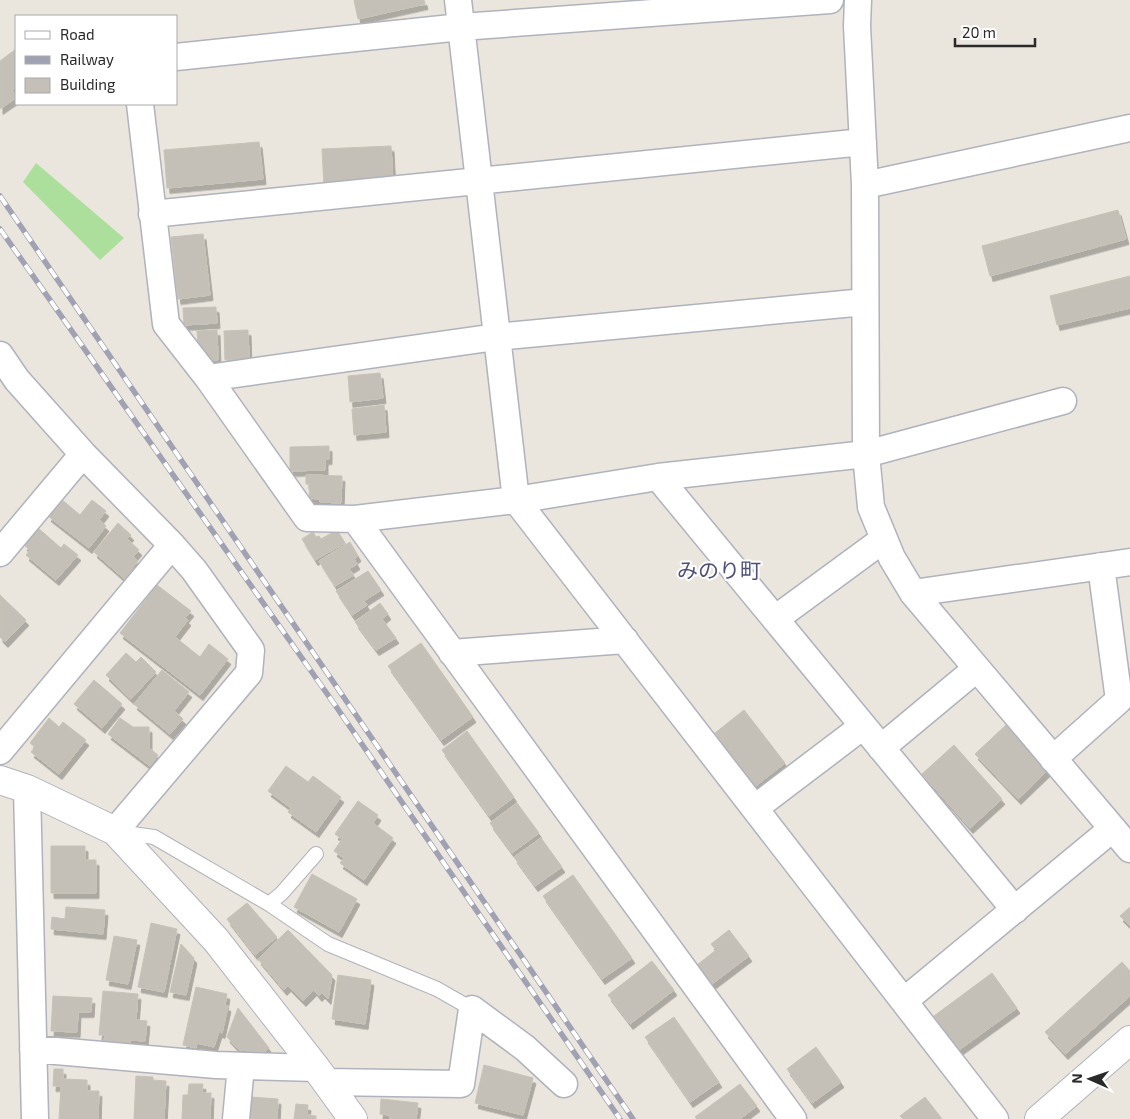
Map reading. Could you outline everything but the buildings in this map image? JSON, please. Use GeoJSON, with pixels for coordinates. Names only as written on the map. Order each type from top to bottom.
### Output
{"type":"FeatureCollection","features":[{"type":"Feature","properties":{"kind":"street"},"geometry":{"type":"LineString","coordinates":[[458,0],[516,500],[995,1119]]}},
{"type":"Feature","properties":{"kind":"street"},"geometry":{"type":"LineString","coordinates":[[178,57],[461,27],[830,0]]}},
{"type":"Feature","properties":{"kind":"street"},"geometry":{"type":"LineString","coordinates":[[858,0],[857,26],[865,185],[866,454],[871,507],[892,558],[913,593],[1130,849]]}},
{"type":"Feature","properties":{"kind":"street"},"geometry":{"type":"LineString","coordinates":[[140,105],[166,324],[208,378],[307,518],[355,519],[516,500],[658,477],[866,454],[1063,401]]}},
{"type":"Feature","properties":{"kind":"street"},"geometry":{"type":"LineString","coordinates":[[865,185],[1130,128]]}},
{"type":"Feature","properties":{"kind":"street"},"geometry":{"type":"LineString","coordinates":[[152,214],[863,142]]}},
{"type":"Feature","properties":{"kind":"street"},"geometry":{"type":"LineString","coordinates":[[208,378],[496,337],[865,302]]}},
{"type":"Feature","properties":{"kind":"street"},"geometry":{"type":"LineString","coordinates":[[0,355],[8,381],[172,544],[194,570],[251,650],[249,673],[115,831]]}},
{"type":"Feature","properties":{"kind":"street"},"geometry":{"type":"LineString","coordinates":[[0,553],[83,454]]}},
{"type":"Feature","properties":{"kind":"street"},"geometry":{"type":"LineString","coordinates":[[658,477],[1015,910]]}},
{"type":"Feature","properties":{"kind":"street"},"geometry":{"type":"LineString","coordinates":[[355,519],[793,1119]]}},
{"type":"Feature","properties":{"kind":"street"},"geometry":{"type":"LineString","coordinates":[[775,619],[884,538]]}},
{"type":"Feature","properties":{"kind":"street"},"geometry":{"type":"LineString","coordinates":[[0,751],[172,544]]}},
{"type":"Feature","properties":{"kind":"street"},"geometry":{"type":"LineString","coordinates":[[913,593],[1130,562]]}},
{"type":"Feature","properties":{"kind":"street"},"geometry":{"type":"LineString","coordinates":[[1053,759],[1119,700],[1101,566]]}},
{"type":"Feature","properties":{"kind":"street"},"geometry":{"type":"LineString","coordinates":[[452,653],[625,640]]}},
{"type":"Feature","properties":{"kind":"street"},"geometry":{"type":"LineString","coordinates":[[881,748],[976,669]]}},
{"type":"Feature","properties":{"kind":"street"},"geometry":{"type":"LineString","coordinates":[[755,808],[863,726]]}},
{"type":"Feature","properties":{"kind":"street"},"geometry":{"type":"LineString","coordinates":[[0,780],[27,789],[115,831],[216,940],[353,1119]]}},
{"type":"Feature","properties":{"kind":"street"},"geometry":{"type":"LineString","coordinates":[[27,789],[35,1119]]}},
{"type":"Feature","properties":{"kind":"street"},"geometry":{"type":"LineString","coordinates":[[904,1001],[1112,829]]}},
{"type":"Feature","properties":{"kind":"street"},"geometry":{"type":"LineString","coordinates":[[33,1049],[241,1066],[321,1075],[461,1084],[472,1009],[525,1048],[564,1084]]}},
{"type":"Feature","properties":{"kind":"street"},"geometry":{"type":"LineString","coordinates":[[1039,1119],[1130,1040]]}},
{"type":"Feature","properties":{"kind":"street"},"geometry":{"type":"LineString","coordinates":[[236,1119],[241,1066]]}},
{"type":"Feature","properties":{"kind":"lane"},"geometry":{"type":"LineString","coordinates":[[115,831],[154,837],[269,904],[328,944],[437,989],[472,1009]]}},
{"type":"Feature","properties":{"kind":"lane"},"geometry":{"type":"LineString","coordinates":[[269,904],[282,894],[316,854]]}},
{"type":"Feature","properties":{"kind":"green space"},"geometry":{"type":"Polygon","coordinates":[[[36,163],[124,238],[100,260],[23,182],[36,163]]]}},
{"type":"Feature","properties":{"kind":"railway"},"geometry":{"type":"LineString","coordinates":[[0,196],[633,1119]]}},
{"type":"Feature","properties":{"kind":"railway"},"geometry":{"type":"LineString","coordinates":[[0,229],[335,705],[620,1119]]}},
{"type":"Feature","properties":{"kind":"district","name":"みのり町"},"geometry":{"type":"Point","coordinates":[719,571]}}]}
